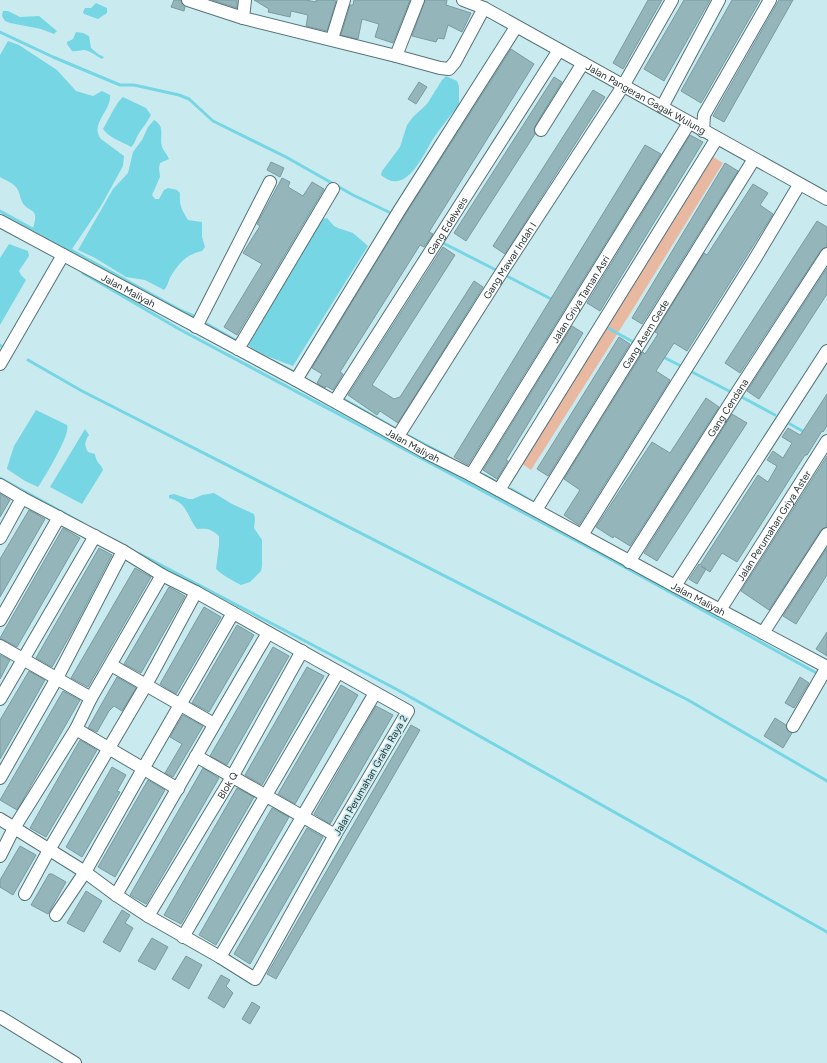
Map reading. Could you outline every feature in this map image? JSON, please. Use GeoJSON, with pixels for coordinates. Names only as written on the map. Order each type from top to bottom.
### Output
{"type":"FeatureCollection","features":[{"type":"Feature","properties":{"kind":"street"},"geometry":{"type":"LineString","coordinates":[[188,0],[212,4],[243,18],[449,69],[455,62],[484,8]]}},
{"type":"Feature","properties":{"kind":"street"},"geometry":{"type":"LineString","coordinates":[[243,18],[245,0]]}},
{"type":"Feature","properties":{"kind":"street"},"geometry":{"type":"LineString","coordinates":[[332,39],[344,0]]}},
{"type":"Feature","properties":{"kind":"street"},"geometry":{"type":"LineString","coordinates":[[396,56],[418,0]]}},
{"type":"Feature","properties":{"kind":"street","name":"Jalan Pangeran Gagak Wulung"},"geometry":{"type":"LineString","coordinates":[[463,0],[484,8],[827,199]]}},
{"type":"Feature","properties":{"kind":"street","name":"Gang Mawar Indah I"},"geometry":{"type":"LineString","coordinates":[[400,432],[501,273],[623,86],[672,0]]}},
{"type":"Feature","properties":{"kind":"street"},"geometry":{"type":"LineString","coordinates":[[662,107],[719,0]]}},
{"type":"Feature","properties":{"kind":"street"},"geometry":{"type":"LineString","coordinates":[[703,131],[704,115],[770,0]]}},
{"type":"Feature","properties":{"kind":"street"},"geometry":{"type":"LineString","coordinates":[[298,375],[399,211],[516,27]]}},
{"type":"Feature","properties":{"kind":"street","name":"Gang Edelweis"},"geometry":{"type":"LineString","coordinates":[[337,398],[559,50]]}},
{"type":"Feature","properties":{"kind":"street"},"geometry":{"type":"LineString","coordinates":[[541,130],[583,63]]}},
{"type":"Feature","properties":{"kind":"street","name":"Jalan Griya Taman Asri"},"geometry":{"type":"LineString","coordinates":[[473,471],[689,123]]}},
{"type":"Feature","properties":{"kind":"street"},"geometry":{"type":"LineString","coordinates":[[501,486],[717,138]]}},
{"type":"Feature","properties":{"kind":"street","name":"Gang Asem Gede"},"geometry":{"type":"LineString","coordinates":[[541,508],[757,161]]}},
{"type":"Feature","properties":{"kind":"street"},"geometry":{"type":"LineString","coordinates":[[196,327],[270,182]]}},
{"type":"Feature","properties":{"kind":"street"},"geometry":{"type":"LineString","coordinates":[[584,531],[756,257],[799,184]]}},
{"type":"Feature","properties":{"kind":"street"},"geometry":{"type":"LineString","coordinates":[[240,345],[333,189]]}},
{"type":"Feature","properties":{"kind":"street","name":"Jalan Maliyah"},"geometry":{"type":"LineString","coordinates":[[0,221],[196,327],[240,345],[298,375],[337,398],[584,531],[631,558],[675,586],[722,606],[766,630],[824,671]]}},
{"type":"Feature","properties":{"kind":"street","name":"Gang Cendana"},"geometry":{"type":"LineString","coordinates":[[631,558],[827,254]]}},
{"type":"Feature","properties":{"kind":"street"},"geometry":{"type":"LineString","coordinates":[[0,364],[63,255]]}},
{"type":"Feature","properties":{"kind":"street"},"geometry":{"type":"LineString","coordinates":[[675,586],[827,351]]}},
{"type":"Feature","properties":{"kind":"street","name":"Jalan Perumahan Griya Aster"},"geometry":{"type":"LineString","coordinates":[[722,606],[824,446]]}},
{"type":"Feature","properties":{"kind":"street","name":"Jalan Perumahan Graha Raya 2"},"geometry":{"type":"LineString","coordinates":[[0,485],[123,551],[162,575],[196,592],[408,711],[335,835],[255,979],[220,956]]}},
{"type":"Feature","properties":{"kind":"street"},"geometry":{"type":"LineString","coordinates":[[0,538],[22,498]]}},
{"type":"Feature","properties":{"kind":"street"},"geometry":{"type":"LineString","coordinates":[[0,620],[59,517]]}},
{"type":"Feature","properties":{"kind":"street"},"geometry":{"type":"LineString","coordinates":[[766,630],[827,534]]}},
{"type":"Feature","properties":{"kind":"street"},"geometry":{"type":"LineString","coordinates":[[0,699],[95,536]]}},
{"type":"Feature","properties":{"kind":"street"},"geometry":{"type":"LineString","coordinates":[[0,778],[57,678],[123,551]]}},
{"type":"Feature","properties":{"kind":"street"},"geometry":{"type":"LineString","coordinates":[[0,856],[14,828],[76,729],[91,698],[162,575]]}},
{"type":"Feature","properties":{"kind":"street"},"geometry":{"type":"LineString","coordinates":[[25,894],[49,850],[146,685],[196,592]]}},
{"type":"Feature","properties":{"kind":"street"},"geometry":{"type":"LineString","coordinates":[[56,916],[85,872],[142,769],[233,613]]}},
{"type":"Feature","properties":{"kind":"street"},"geometry":{"type":"LineString","coordinates":[[116,895],[268,633]]}},
{"type":"Feature","properties":{"kind":"street"},"geometry":{"type":"LineString","coordinates":[[0,646],[91,698]]}},
{"type":"Feature","properties":{"kind":"street","name":"Blok Q"},"geometry":{"type":"LineString","coordinates":[[148,916],[232,777],[302,651]]}},
{"type":"Feature","properties":{"kind":"street"},"geometry":{"type":"LineString","coordinates":[[111,665],[214,724]]}},
{"type":"Feature","properties":{"kind":"street"},"geometry":{"type":"LineString","coordinates":[[793,726],[824,671]]}},
{"type":"Feature","properties":{"kind":"street"},"geometry":{"type":"LineString","coordinates":[[183,937],[338,672]]}},
{"type":"Feature","properties":{"kind":"street"},"geometry":{"type":"LineString","coordinates":[[0,819],[85,872],[148,916],[183,937],[220,956],[375,693]]}},
{"type":"Feature","properties":{"kind":"street"},"geometry":{"type":"LineString","coordinates":[[76,729],[178,789]]}},
{"type":"Feature","properties":{"kind":"street"},"geometry":{"type":"LineString","coordinates":[[196,756],[335,835]]}},
{"type":"Feature","properties":{"kind":"street"},"geometry":{"type":"LineString","coordinates":[[0,1017],[75,1063]]}},
{"type":"Feature","properties":{"kind":"shaded area"},"geometry":{"type":"Polygon","coordinates":[[[710,155],[723,163],[531,470],[521,463],[710,155]]]}},
{"type":"Feature","properties":{"kind":"water"},"geometry":{"type":"Polygon","coordinates":[[[96,3],[107,8],[107,13],[98,19],[84,14],[83,12],[85,8],[91,8],[96,3]]]}},
{"type":"Feature","properties":{"kind":"water"},"geometry":{"type":"Polygon","coordinates":[[[3,11],[8,11],[20,17],[39,16],[57,31],[54,34],[41,29],[10,23],[5,21],[2,16],[3,11]]]}},
{"type":"Feature","properties":{"kind":"water"},"geometry":{"type":"Polygon","coordinates":[[[76,32],[89,36],[91,48],[104,57],[102,59],[91,52],[84,50],[72,51],[67,42],[73,39],[76,32]]]}},
{"type":"Feature","properties":{"kind":"water"},"geometry":{"type":"Polygon","coordinates":[[[8,41],[19,45],[57,70],[76,91],[93,96],[102,91],[110,95],[108,106],[99,122],[98,133],[101,139],[124,156],[123,166],[101,206],[72,249],[33,228],[35,216],[33,211],[22,202],[18,190],[10,182],[0,177],[0,55],[8,41]]]}},
{"type":"Feature","properties":{"kind":"water"},"geometry":{"type":"Polygon","coordinates":[[[446,76],[457,81],[459,86],[459,105],[433,139],[413,171],[398,181],[390,180],[381,175],[382,171],[400,147],[407,125],[427,104],[446,76]]]}},
{"type":"Feature","properties":{"kind":"water"},"geometry":{"type":"Polygon","coordinates":[[[123,97],[146,108],[151,115],[131,147],[112,137],[103,129],[115,107],[123,97]]]}},
{"type":"Feature","properties":{"kind":"water"},"geometry":{"type":"Polygon","coordinates":[[[154,120],[160,125],[162,147],[169,159],[160,163],[160,177],[152,195],[155,199],[159,199],[164,190],[168,188],[177,190],[180,193],[181,208],[188,220],[202,222],[202,237],[205,247],[202,251],[192,254],[180,263],[164,290],[145,280],[126,277],[95,258],[78,250],[113,189],[128,173],[133,152],[154,120]]]}},
{"type":"Feature","properties":{"kind":"water"},"geometry":{"type":"Polygon","coordinates":[[[327,218],[334,226],[353,233],[368,246],[293,366],[255,350],[247,343],[303,247],[322,219],[327,218]]]}},
{"type":"Feature","properties":{"kind":"water"},"geometry":{"type":"Polygon","coordinates":[[[9,244],[28,251],[29,256],[19,271],[26,280],[0,325],[0,258],[9,244]]]}},
{"type":"Feature","properties":{"kind":"water"},"geometry":{"type":"Polygon","coordinates":[[[36,410],[67,425],[66,436],[38,487],[25,481],[7,469],[14,446],[36,410]]]}},
{"type":"Feature","properties":{"kind":"water"},"geometry":{"type":"Polygon","coordinates":[[[85,429],[89,435],[86,448],[88,452],[95,454],[96,460],[103,470],[82,504],[50,487],[85,429]]]}},
{"type":"Feature","properties":{"kind":"water"},"geometry":{"type":"Polygon","coordinates":[[[214,493],[232,504],[254,514],[254,528],[262,540],[262,566],[261,571],[250,582],[241,585],[216,569],[219,536],[209,530],[197,529],[183,506],[177,501],[169,498],[169,495],[174,494],[193,499],[202,495],[214,493]]]}},
{"type":"Feature","properties":{"kind":"building"},"geometry":{"type":"Polygon","coordinates":[[[174,0],[181,0],[182,5],[185,7],[184,11],[171,7],[174,0]]]}},
{"type":"Feature","properties":{"kind":"building"},"geometry":{"type":"Polygon","coordinates":[[[212,0],[237,0],[237,8],[212,0]]]}},
{"type":"Feature","properties":{"kind":"building"},"geometry":{"type":"Polygon","coordinates":[[[254,0],[306,0],[316,2],[316,0],[336,1],[327,31],[306,26],[308,15],[291,11],[290,17],[268,12],[269,9],[254,0]]]}},
{"type":"Feature","properties":{"kind":"building"},"geometry":{"type":"Polygon","coordinates":[[[354,0],[410,0],[393,43],[375,37],[379,24],[362,19],[358,39],[341,35],[350,5],[353,5],[354,0]]]}},
{"type":"Feature","properties":{"kind":"building"},"geometry":{"type":"Polygon","coordinates":[[[425,0],[447,0],[446,5],[471,13],[462,32],[448,25],[444,39],[438,38],[436,42],[412,36],[425,0]]]}},
{"type":"Feature","properties":{"kind":"building"},"geometry":{"type":"Polygon","coordinates":[[[648,0],[662,0],[623,69],[613,63],[648,0]]]}},
{"type":"Feature","properties":{"kind":"building"},"geometry":{"type":"Polygon","coordinates":[[[684,0],[710,0],[664,81],[644,69],[684,0]]]}},
{"type":"Feature","properties":{"kind":"building"},"geometry":{"type":"Polygon","coordinates":[[[732,0],[760,0],[701,103],[681,91],[732,0]]]}},
{"type":"Feature","properties":{"kind":"building"},"geometry":{"type":"Polygon","coordinates":[[[779,0],[793,0],[724,122],[713,116],[779,0]]]}},
{"type":"Feature","properties":{"kind":"building"},"geometry":{"type":"Polygon","coordinates":[[[511,49],[534,64],[429,232],[433,234],[424,247],[420,245],[340,372],[343,374],[333,390],[326,386],[325,388],[317,383],[322,374],[312,368],[398,226],[511,49]]]}},
{"type":"Feature","properties":{"kind":"building"},"geometry":{"type":"Polygon","coordinates":[[[554,77],[562,82],[535,126],[535,134],[466,241],[454,233],[554,77]]]}},
{"type":"Feature","properties":{"kind":"building"},"geometry":{"type":"Polygon","coordinates":[[[419,82],[427,87],[416,104],[408,99],[419,82]]]}},
{"type":"Feature","properties":{"kind":"building"},"geometry":{"type":"Polygon","coordinates":[[[593,90],[605,97],[505,254],[493,246],[593,90]]]}},
{"type":"Feature","properties":{"kind":"building"},"geometry":{"type":"Polygon","coordinates":[[[690,135],[703,142],[600,311],[587,303],[690,135]]]}},
{"type":"Feature","properties":{"kind":"building"},"geometry":{"type":"Polygon","coordinates":[[[645,145],[661,154],[468,465],[454,457],[645,145]]]}},
{"type":"Feature","properties":{"kind":"building"},"geometry":{"type":"Polygon","coordinates":[[[271,162],[284,168],[280,177],[267,170],[271,162]]]}},
{"type":"Feature","properties":{"kind":"building"},"geometry":{"type":"Polygon","coordinates":[[[725,163],[738,171],[642,324],[632,318],[725,163]]]}},
{"type":"Feature","properties":{"kind":"building"},"geometry":{"type":"Polygon","coordinates":[[[282,178],[290,182],[288,187],[303,196],[312,182],[324,189],[237,335],[224,327],[262,264],[243,253],[260,226],[257,224],[282,178]]]}},
{"type":"Feature","properties":{"kind":"building"},"geometry":{"type":"Polygon","coordinates":[[[753,184],[768,193],[760,205],[773,214],[687,351],[674,343],[656,371],[670,380],[579,525],[564,515],[580,490],[564,479],[643,352],[645,354],[658,334],[655,332],[704,253],[707,255],[753,184]]]}},
{"type":"Feature","properties":{"kind":"building"},"geometry":{"type":"Polygon","coordinates":[[[817,221],[827,227],[827,247],[821,250],[740,373],[725,363],[817,221]]]}},
{"type":"Feature","properties":{"kind":"building"},"geometry":{"type":"Polygon","coordinates":[[[443,247],[455,255],[372,385],[394,399],[400,397],[474,281],[483,287],[398,423],[380,411],[377,415],[348,395],[443,247]]]}},
{"type":"Feature","properties":{"kind":"building"},"geometry":{"type":"Polygon","coordinates":[[[827,268],[827,294],[759,399],[747,391],[827,268]]]}},
{"type":"Feature","properties":{"kind":"building"},"geometry":{"type":"Polygon","coordinates":[[[572,326],[583,333],[506,460],[508,461],[497,479],[483,470],[572,326]]]}},
{"type":"Feature","properties":{"kind":"building"},"geometry":{"type":"Polygon","coordinates":[[[619,337],[630,344],[548,476],[537,469],[619,337]]]}},
{"type":"Feature","properties":{"kind":"building"},"geometry":{"type":"Polygon","coordinates":[[[827,394],[827,426],[823,432],[822,431],[807,455],[805,455],[737,562],[722,553],[710,572],[706,569],[697,584],[689,579],[699,564],[700,565],[758,475],[768,482],[777,466],[767,460],[773,451],[783,458],[792,443],[782,437],[788,428],[800,435],[827,394]]]}},
{"type":"Feature","properties":{"kind":"building"},"geometry":{"type":"Polygon","coordinates":[[[706,398],[719,407],[630,546],[614,536],[613,538],[596,527],[652,442],[670,453],[706,398]]]}},
{"type":"Feature","properties":{"kind":"building"},"geometry":{"type":"Polygon","coordinates":[[[732,414],[747,423],[657,561],[644,553],[732,414]]]}},
{"type":"Feature","properties":{"kind":"building"},"geometry":{"type":"Polygon","coordinates":[[[827,456],[827,527],[821,530],[769,610],[741,591],[827,456]]]}},
{"type":"Feature","properties":{"kind":"building"},"geometry":{"type":"Polygon","coordinates":[[[0,494],[10,500],[0,517],[0,494]]]}},
{"type":"Feature","properties":{"kind":"building"},"geometry":{"type":"Polygon","coordinates":[[[29,510],[45,519],[0,597],[0,559],[29,510]]]}},
{"type":"Feature","properties":{"kind":"building"},"geometry":{"type":"Polygon","coordinates":[[[63,528],[80,538],[17,647],[0,638],[63,528]]]}},
{"type":"Feature","properties":{"kind":"building"},"geometry":{"type":"Polygon","coordinates":[[[99,548],[112,555],[52,667],[36,658],[99,548]]]}},
{"type":"Feature","properties":{"kind":"building"},"geometry":{"type":"Polygon","coordinates":[[[827,548],[827,575],[796,624],[783,616],[827,548]]]}},
{"type":"Feature","properties":{"kind":"building"},"geometry":{"type":"Polygon","coordinates":[[[135,568],[151,577],[88,687],[71,678],[135,568]]]}},
{"type":"Feature","properties":{"kind":"building"},"geometry":{"type":"Polygon","coordinates":[[[169,587],[185,596],[141,673],[124,664],[169,587]]]}},
{"type":"Feature","properties":{"kind":"building"},"geometry":{"type":"Polygon","coordinates":[[[204,607],[221,617],[176,694],[160,684],[204,607]]]}},
{"type":"Feature","properties":{"kind":"building"},"geometry":{"type":"Polygon","coordinates":[[[237,625],[254,635],[209,712],[192,703],[237,625]]]}},
{"type":"Feature","properties":{"kind":"building"},"geometry":{"type":"Polygon","coordinates":[[[827,632],[827,656],[816,649],[827,632]]]}},
{"type":"Feature","properties":{"kind":"building"},"geometry":{"type":"Polygon","coordinates":[[[273,647],[289,656],[227,765],[210,756],[273,647]]]}},
{"type":"Feature","properties":{"kind":"building"},"geometry":{"type":"Polygon","coordinates":[[[0,655],[10,660],[0,679],[0,655]]]}},
{"type":"Feature","properties":{"kind":"building"},"geometry":{"type":"Polygon","coordinates":[[[307,667],[324,676],[262,785],[245,775],[307,667]]]}},
{"type":"Feature","properties":{"kind":"building"},"geometry":{"type":"Polygon","coordinates":[[[29,671],[45,680],[0,759],[0,720],[29,671]]]}},
{"type":"Feature","properties":{"kind":"building"},"geometry":{"type":"Polygon","coordinates":[[[117,677],[136,688],[122,711],[114,706],[109,711],[97,732],[88,728],[117,677]]]}},
{"type":"Feature","properties":{"kind":"building"},"geometry":{"type":"Polygon","coordinates":[[[800,677],[809,683],[794,708],[785,703],[800,677]]]}},
{"type":"Feature","properties":{"kind":"building"},"geometry":{"type":"Polygon","coordinates":[[[341,685],[358,695],[295,804],[278,794],[341,685]]]}},
{"type":"Feature","properties":{"kind":"building"},"geometry":{"type":"Polygon","coordinates":[[[63,691],[80,700],[17,810],[0,800],[63,691]]]}},
{"type":"Feature","properties":{"kind":"building"},"geometry":{"type":"Polygon","coordinates":[[[376,706],[393,715],[330,824],[314,814],[376,706]]]}},
{"type":"Feature","properties":{"kind":"building"},"geometry":{"type":"Polygon","coordinates":[[[183,715],[203,726],[173,777],[165,773],[182,744],[170,737],[183,715]]]}},
{"type":"Feature","properties":{"kind":"building"},"geometry":{"type":"Polygon","coordinates":[[[775,718],[786,725],[787,730],[792,733],[783,748],[764,736],[775,718]]]}},
{"type":"Feature","properties":{"kind":"building"},"geometry":{"type":"Polygon","coordinates":[[[411,725],[420,730],[276,979],[267,974],[411,725]]]}},
{"type":"Feature","properties":{"kind":"building"},"geometry":{"type":"Polygon","coordinates":[[[80,740],[97,750],[46,837],[30,828],[80,740]]]}},
{"type":"Feature","properties":{"kind":"building"},"geometry":{"type":"Polygon","coordinates":[[[112,767],[126,775],[117,791],[120,792],[82,857],[66,847],[112,767]]]}},
{"type":"Feature","properties":{"kind":"building"},"geometry":{"type":"Polygon","coordinates":[[[203,768],[219,778],[146,904],[130,895],[203,768]]]}},
{"type":"Feature","properties":{"kind":"building"},"geometry":{"type":"Polygon","coordinates":[[[148,780],[165,790],[115,877],[98,867],[148,780]]]}},
{"type":"Feature","properties":{"kind":"building"},"geometry":{"type":"Polygon","coordinates":[[[237,788],[254,797],[181,924],[164,915],[237,788]]]}},
{"type":"Feature","properties":{"kind":"building"},"geometry":{"type":"Polygon","coordinates":[[[272,808],[289,817],[216,945],[199,935],[272,808]]]}},
{"type":"Feature","properties":{"kind":"building"},"geometry":{"type":"Polygon","coordinates":[[[307,828],[323,837],[250,964],[234,954],[307,828]]]}},
{"type":"Feature","properties":{"kind":"building"},"geometry":{"type":"Polygon","coordinates":[[[20,846],[36,855],[13,895],[0,887],[0,880],[20,846]]]}},
{"type":"Feature","properties":{"kind":"building"},"geometry":{"type":"Polygon","coordinates":[[[49,874],[52,874],[66,882],[48,914],[31,905],[49,874]]]}},
{"type":"Feature","properties":{"kind":"building"},"geometry":{"type":"Polygon","coordinates":[[[86,891],[102,901],[84,932],[67,923],[86,891]]]}},
{"type":"Feature","properties":{"kind":"building"},"geometry":{"type":"Polygon","coordinates":[[[122,910],[130,915],[125,923],[133,928],[120,952],[103,942],[122,910]]]}},
{"type":"Feature","properties":{"kind":"building"},"geometry":{"type":"Polygon","coordinates":[[[152,938],[168,947],[155,970],[138,961],[152,938]]]}},
{"type":"Feature","properties":{"kind":"building"},"geometry":{"type":"Polygon","coordinates":[[[186,956],[202,965],[189,989],[172,979],[186,956]]]}},
{"type":"Feature","properties":{"kind":"building"},"geometry":{"type":"Polygon","coordinates":[[[221,975],[230,980],[226,986],[233,993],[224,1008],[208,998],[221,975]]]}},
{"type":"Feature","properties":{"kind":"building"},"geometry":{"type":"Polygon","coordinates":[[[252,1002],[260,1007],[250,1024],[242,1019],[252,1002]]]}},
{"type":"Feature","properties":{"kind":"waterway"},"geometry":{"type":"LineString","coordinates":[[0,32],[53,57],[120,85],[134,85],[179,95],[189,99],[213,121],[286,157],[353,195],[393,214]]}},
{"type":"Feature","properties":{"kind":"waterway"},"geometry":{"type":"LineString","coordinates":[[0,211],[182,311],[196,317]]}},
{"type":"Feature","properties":{"kind":"waterway"},"geometry":{"type":"LineString","coordinates":[[441,242],[498,271]]}},
{"type":"Feature","properties":{"kind":"waterway"},"geometry":{"type":"LineString","coordinates":[[83,273],[179,329],[599,553],[820,675]]}},
{"type":"Feature","properties":{"kind":"waterway"},"geometry":{"type":"LineString","coordinates":[[503,274],[553,300]]}},
{"type":"Feature","properties":{"kind":"waterway"},"geometry":{"type":"LineString","coordinates":[[207,324],[235,340]]}},
{"type":"Feature","properties":{"kind":"waterway"},"geometry":{"type":"LineString","coordinates":[[606,327],[637,344]]}},
{"type":"Feature","properties":{"kind":"waterway"},"geometry":{"type":"LineString","coordinates":[[661,356],[683,367]]}},
{"type":"Feature","properties":{"kind":"waterway"},"geometry":{"type":"LineString","coordinates":[[28,360],[82,391],[688,700],[827,781]]}},
{"type":"Feature","properties":{"kind":"waterway"},"geometry":{"type":"LineString","coordinates":[[273,361],[296,373]]}},
{"type":"Feature","properties":{"kind":"waterway"},"geometry":{"type":"LineString","coordinates":[[688,370],[733,393]]}},
{"type":"Feature","properties":{"kind":"waterway"},"geometry":{"type":"LineString","coordinates":[[738,395],[775,415]]}},
{"type":"Feature","properties":{"kind":"waterway"},"geometry":{"type":"LineString","coordinates":[[340,397],[398,430]]}},
{"type":"Feature","properties":{"kind":"waterway"},"geometry":{"type":"LineString","coordinates":[[790,424],[806,433]]}},
{"type":"Feature","properties":{"kind":"waterway"},"geometry":{"type":"LineString","coordinates":[[403,433],[447,456]]}},
{"type":"Feature","properties":{"kind":"waterway"},"geometry":{"type":"LineString","coordinates":[[484,475],[497,482]]}},
{"type":"Feature","properties":{"kind":"waterway"},"geometry":{"type":"LineString","coordinates":[[0,478],[82,523]]}},
{"type":"Feature","properties":{"kind":"waterway"},"geometry":{"type":"LineString","coordinates":[[511,489],[535,503]]}},
{"type":"Feature","properties":{"kind":"waterway"},"geometry":{"type":"LineString","coordinates":[[140,554],[396,689],[827,932]]}}]}
